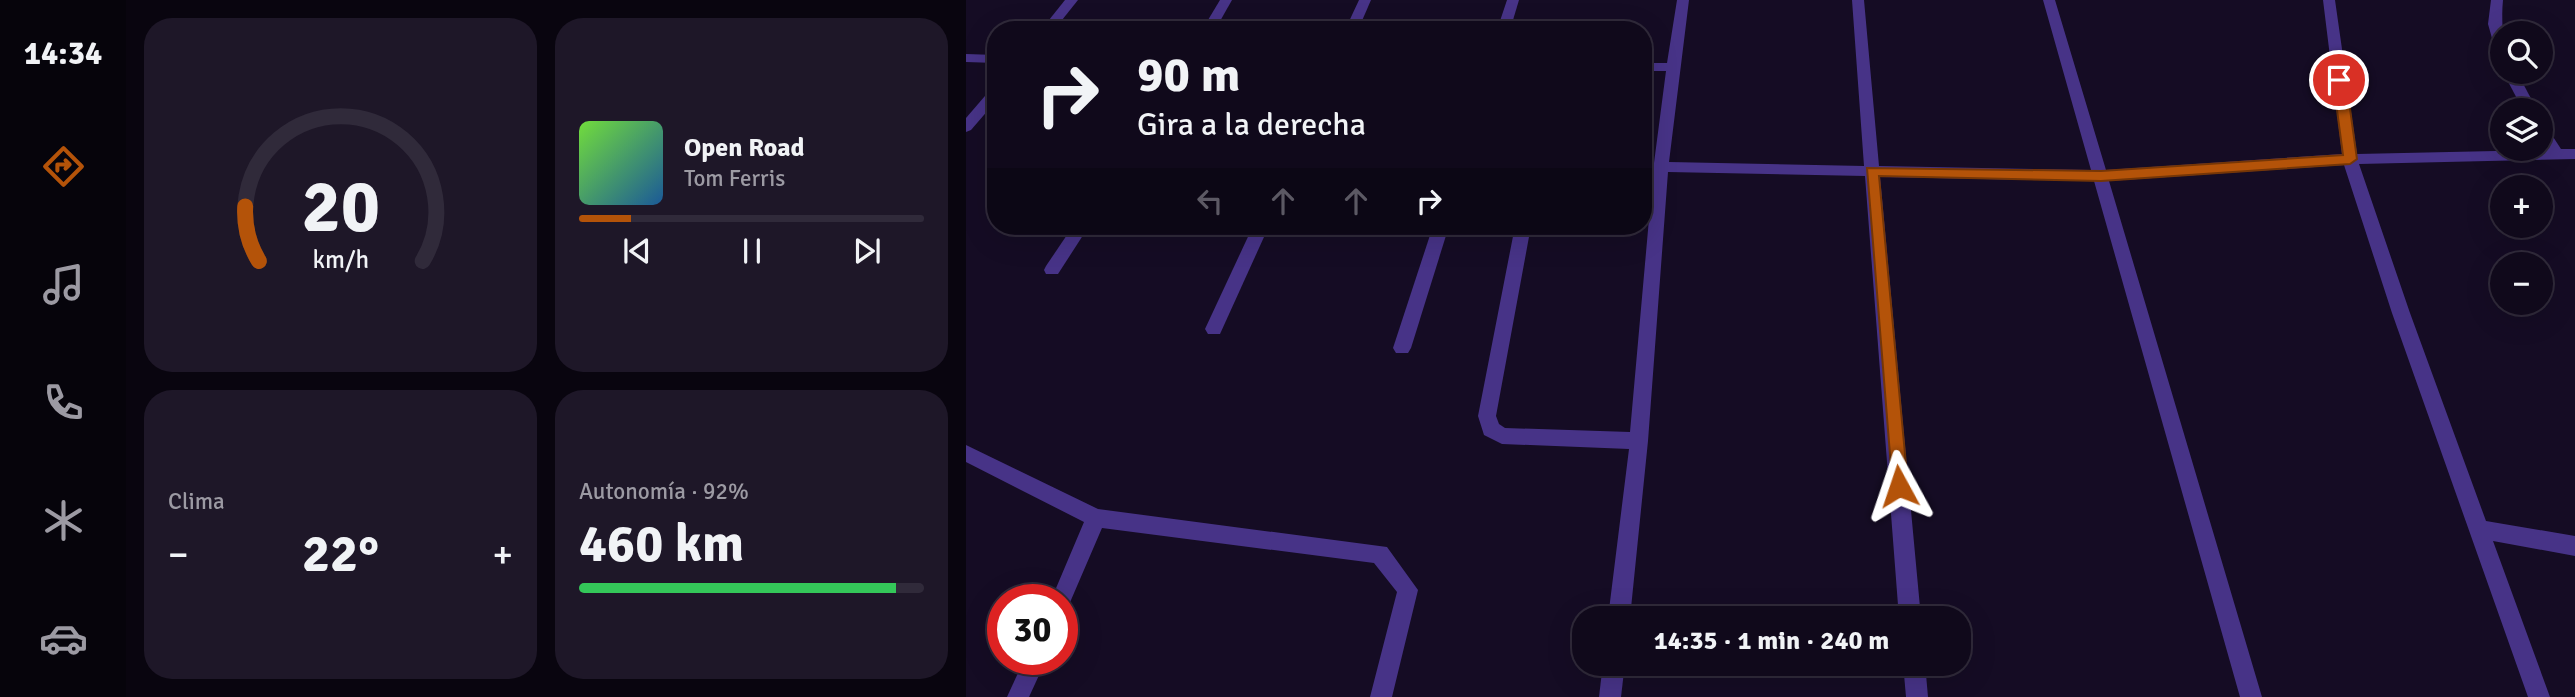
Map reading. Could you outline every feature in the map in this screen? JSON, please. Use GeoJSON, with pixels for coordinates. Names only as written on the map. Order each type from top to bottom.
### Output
{"type":"FeatureCollection","features":[{"type":"Feature","properties":{"kind":"street"},"geometry":{"type":"LineString","coordinates":[[1054,21],[1072,0]]}},
{"type":"Feature","properties":{"kind":"street"},"geometry":{"type":"LineString","coordinates":[[1213,21],[1226,0]]}},
{"type":"Feature","properties":{"kind":"street"},"geometry":{"type":"LineString","coordinates":[[1355,21],[1365,0]]}},
{"type":"Feature","properties":{"kind":"street"},"geometry":{"type":"LineString","coordinates":[[1506,21],[1513,0]]}},
{"type":"Feature","properties":{"kind":"street"},"geometry":{"type":"LineString","coordinates":[[1682,0],[1674,67],[1652,169],[2101,176],[2350,159],[2575,154]]}},
{"type":"Feature","properties":{"kind":"street"},"geometry":{"type":"LineString","coordinates":[[1858,0],[1909,606]]}},
{"type":"Feature","properties":{"kind":"street"},"geometry":{"type":"LineString","coordinates":[[2049,0],[2251,697]]}},
{"type":"Feature","properties":{"kind":"street"},"geometry":{"type":"LineString","coordinates":[[2329,0],[2350,159],[2477,528],[2539,697]]}},
{"type":"Feature","properties":{"kind":"street"},"geometry":{"type":"LineString","coordinates":[[2494,21],[2497,0]]}},
{"type":"Feature","properties":{"kind":"street"},"geometry":{"type":"LineString","coordinates":[[966,58],[987,59]]}},
{"type":"Feature","properties":{"kind":"street"},"geometry":{"type":"LineString","coordinates":[[1652,67],[1674,67]]}},
{"type":"Feature","properties":{"kind":"street"},"geometry":{"type":"LineString","coordinates":[[966,127],[987,102]]}},
{"type":"Feature","properties":{"kind":"street"},"geometry":{"type":"LineString","coordinates":[[2553,148],[2557,154]]}},
{"type":"Feature","properties":{"kind":"street"},"geometry":{"type":"LineString","coordinates":[[1052,270],[1075,235]]}},
{"type":"Feature","properties":{"kind":"street"},"geometry":{"type":"LineString","coordinates":[[1214,328],[1257,235]]}},
{"type":"Feature","properties":{"kind":"street"},"geometry":{"type":"LineString","coordinates":[[1402,348],[1438,235]]}},
{"type":"Feature","properties":{"kind":"street"},"geometry":{"type":"LineString","coordinates":[[1521,235],[1487,416],[1491,429],[1502,436],[1640,441]]}},
{"type":"Feature","properties":{"kind":"street"},"geometry":{"type":"LineString","coordinates":[[1620,606],[1640,441],[1649,235]]}},
{"type":"Feature","properties":{"kind":"street"},"geometry":{"type":"LineString","coordinates":[[966,453],[1096,519],[1380,554],[1408,590],[1381,697]]}},
{"type":"Feature","properties":{"kind":"street"},"geometry":{"type":"LineString","coordinates":[[1067,584],[1096,519]]}},
{"type":"Feature","properties":{"kind":"street"},"geometry":{"type":"LineString","coordinates":[[2477,528],[2575,545]]}},
{"type":"Feature","properties":{"kind":"street"},"geometry":{"type":"LineString","coordinates":[[1018,697],[1028,675]]}},
{"type":"Feature","properties":{"kind":"street"},"geometry":{"type":"LineString","coordinates":[[1610,697],[1612,676]]}},
{"type":"Feature","properties":{"kind":"street"},"geometry":{"type":"LineString","coordinates":[[1915,676],[1917,697]]}},
{"type":"Feature","properties":{"kind":"route"},"geometry":{"type":"LineString","coordinates":[[1899,486],[1872,171],[2101,176],[2350,159],[2339,80]]}}]}
